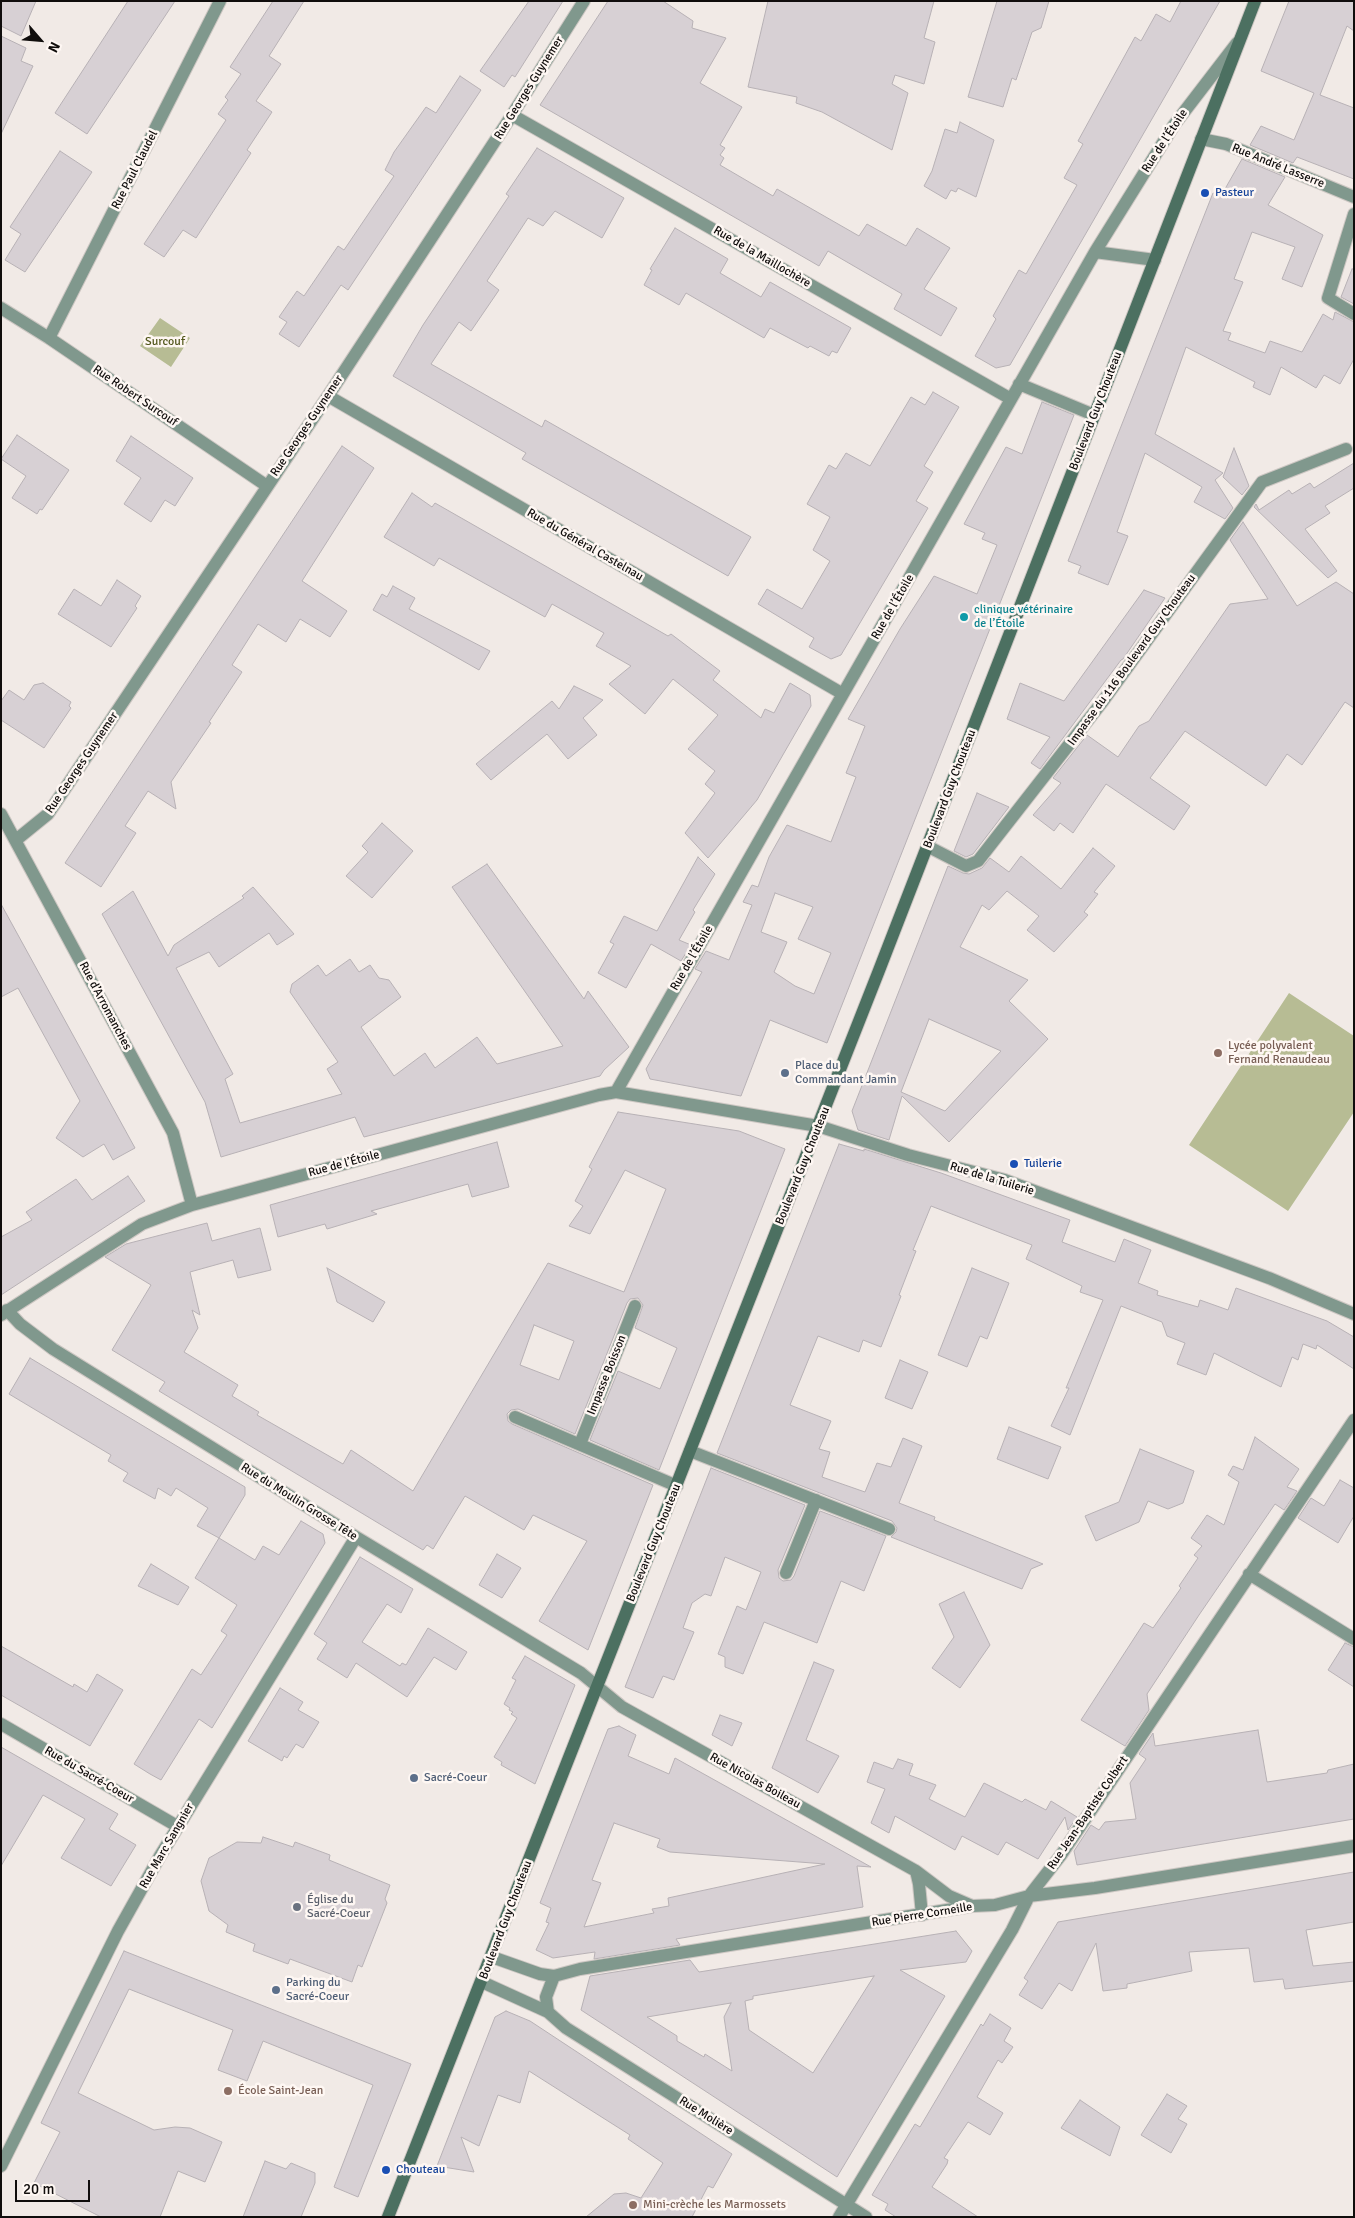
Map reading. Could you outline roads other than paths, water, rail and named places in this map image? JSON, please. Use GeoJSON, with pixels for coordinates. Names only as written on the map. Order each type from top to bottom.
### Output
{"type":"FeatureCollection","features":[{"type":"Feature","properties":{"kind":"main road","name":"Boulevard Guy Chouteau"},"geometry":{"type":"LineString","coordinates":[[388,2217],[818,1126],[1255,1]]}},
{"type":"Feature","properties":{"kind":"street","name":"Rue Paul Claudel"},"geometry":{"type":"LineString","coordinates":[[49,338],[220,1]]}},
{"type":"Feature","properties":{"kind":"street","name":"Rue Georges Guynemer"},"geometry":{"type":"LineString","coordinates":[[16,840],[48,814],[328,396],[512,115],[584,1]]}},
{"type":"Feature","properties":{"kind":"street","name":"Rue de l’Étoile"},"geometry":{"type":"LineString","coordinates":[[4,1312],[142,1224],[192,1205],[589,1097],[616,1092],[1095,252],[1174,125],[1242,36]]}},
{"type":"Feature","properties":{"kind":"street","name":"Rue de la Maillochère"},"geometry":{"type":"LineString","coordinates":[[512,115],[1011,399]]}},
{"type":"Feature","properties":{"kind":"street","name":"Rue André Lasserre"},"geometry":{"type":"LineString","coordinates":[[1201,139],[1226,144],[1354,197]]}},
{"type":"Feature","properties":{"kind":"street"},"geometry":{"type":"LineString","coordinates":[[1354,214],[1328,298],[1354,314]]}},
{"type":"Feature","properties":{"kind":"street"},"geometry":{"type":"LineString","coordinates":[[1095,252],[1154,260]]}},
{"type":"Feature","properties":{"kind":"street","name":"Rue Robert Surcouf"},"geometry":{"type":"LineString","coordinates":[[1,308],[49,338],[267,486]]}},
{"type":"Feature","properties":{"kind":"street"},"geometry":{"type":"LineString","coordinates":[[1020,384],[1094,415]]}},
{"type":"Feature","properties":{"kind":"street","name":"Rue du Général Castelnau"},"geometry":{"type":"LineString","coordinates":[[328,396],[843,694]]}},
{"type":"Feature","properties":{"kind":"street","name":"Impasse du 116 Boulevard Guy Chouteau"},"geometry":{"type":"LineString","coordinates":[[927,846],[966,866],[978,861],[1103,701],[1262,482],[1346,449]]}},
{"type":"Feature","properties":{"kind":"street","name":"Rue d’Arromanches"},"geometry":{"type":"LineString","coordinates":[[1,814],[173,1133],[192,1205]]}},
{"type":"Feature","properties":{"kind":"street","name":"Rue de la Tuilerie"},"geometry":{"type":"LineString","coordinates":[[616,1092],[818,1126],[908,1155],[1004,1180],[1269,1278],[1354,1314]]}},
{"type":"Feature","properties":{"kind":"street","name":"Impasse Boisson"},"geometry":{"type":"LineString","coordinates":[[580,1444],[635,1306]]}},
{"type":"Feature","properties":{"kind":"street","name":"Rue du Moulin Grosse Tête"},"geometry":{"type":"LineString","coordinates":[[4,1312],[53,1349],[598,1686]]}},
{"type":"Feature","properties":{"kind":"street"},"geometry":{"type":"LineString","coordinates":[[515,1417],[676,1486]]}},
{"type":"Feature","properties":{"kind":"street","name":"Rue Jean-Baptiste Colbert"},"geometry":{"type":"LineString","coordinates":[[839,2217],[860,2178],[1012,1930],[1029,1896],[1066,1846],[1248,1574],[1354,1420]]}},
{"type":"Feature","properties":{"kind":"street"},"geometry":{"type":"LineString","coordinates":[[690,1451],[889,1529]]}},
{"type":"Feature","properties":{"kind":"street"},"geometry":{"type":"LineString","coordinates":[[786,1573],[816,1500]]}},
{"type":"Feature","properties":{"kind":"street","name":"Rue Marc Sangnier"},"geometry":{"type":"LineString","coordinates":[[1,2166],[118,1931],[177,1826],[356,1537]]}},
{"type":"Feature","properties":{"kind":"street"},"geometry":{"type":"LineString","coordinates":[[1248,1574],[1354,1639]]}},
{"type":"Feature","properties":{"kind":"street","name":"Rue Nicolas Boileau"},"geometry":{"type":"LineString","coordinates":[[598,1686],[622,1707],[916,1871],[949,1896],[972,1906]]}},
{"type":"Feature","properties":{"kind":"street","name":"Rue du Sacré-Coeur"},"geometry":{"type":"LineString","coordinates":[[1,1724],[177,1826]]}},
{"type":"Feature","properties":{"kind":"street","name":"Rue Pierre Corneille"},"geometry":{"type":"LineString","coordinates":[[492,1957],[540,1974],[554,1976],[580,1969],[972,1906],[995,1905],[1029,1896],[1095,1888],[1354,1846]]}},
{"type":"Feature","properties":{"kind":"street"},"geometry":{"type":"LineString","coordinates":[[916,1871],[920,1884],[922,1915]]}},
{"type":"Feature","properties":{"kind":"street"},"geometry":{"type":"LineString","coordinates":[[548,2012],[546,1997],[554,1976]]}},
{"type":"Feature","properties":{"kind":"street","name":"Rue Molière"},"geometry":{"type":"LineString","coordinates":[[482,1982],[548,2012],[566,2028],[866,2217]]}},
{"type":"Feature","properties":{"kind":"place","name":"Pasteur"},"geometry":{"type":"Point","coordinates":[1205,193]}},
{"type":"Feature","properties":{"kind":"place","name":"clinique vétérinaire de l’Étoile"},"geometry":{"type":"Point","coordinates":[964,617]}},
{"type":"Feature","properties":{"kind":"place","name":"Lycée polyvalent Fernand Renaudeau"},"geometry":{"type":"Point","coordinates":[1218,1053]}},
{"type":"Feature","properties":{"kind":"place","name":"Place du Commandant Jamin"},"geometry":{"type":"Point","coordinates":[785,1073]}},
{"type":"Feature","properties":{"kind":"place","name":"Tuilerie"},"geometry":{"type":"Point","coordinates":[1014,1164]}},
{"type":"Feature","properties":{"kind":"place","name":"Sacré-Coeur"},"geometry":{"type":"Point","coordinates":[414,1778]}},
{"type":"Feature","properties":{"kind":"place","name":"Église du Sacré-Coeur"},"geometry":{"type":"Point","coordinates":[297,1907]}},
{"type":"Feature","properties":{"kind":"place","name":"Parking du Sacré-Coeur"},"geometry":{"type":"Point","coordinates":[276,1990]}},
{"type":"Feature","properties":{"kind":"place","name":"École Saint-Jean"},"geometry":{"type":"Point","coordinates":[228,2091]}},
{"type":"Feature","properties":{"kind":"place","name":"Chouteau"},"geometry":{"type":"Point","coordinates":[386,2170]}},
{"type":"Feature","properties":{"kind":"place","name":"Mini-crèche les Marmossets"},"geometry":{"type":"Point","coordinates":[633,2205]}},
{"type":"Feature","properties":{"kind":"park label","name":"Surcouf"},"geometry":{"type":"Point","coordinates":[165,342]}}]}
